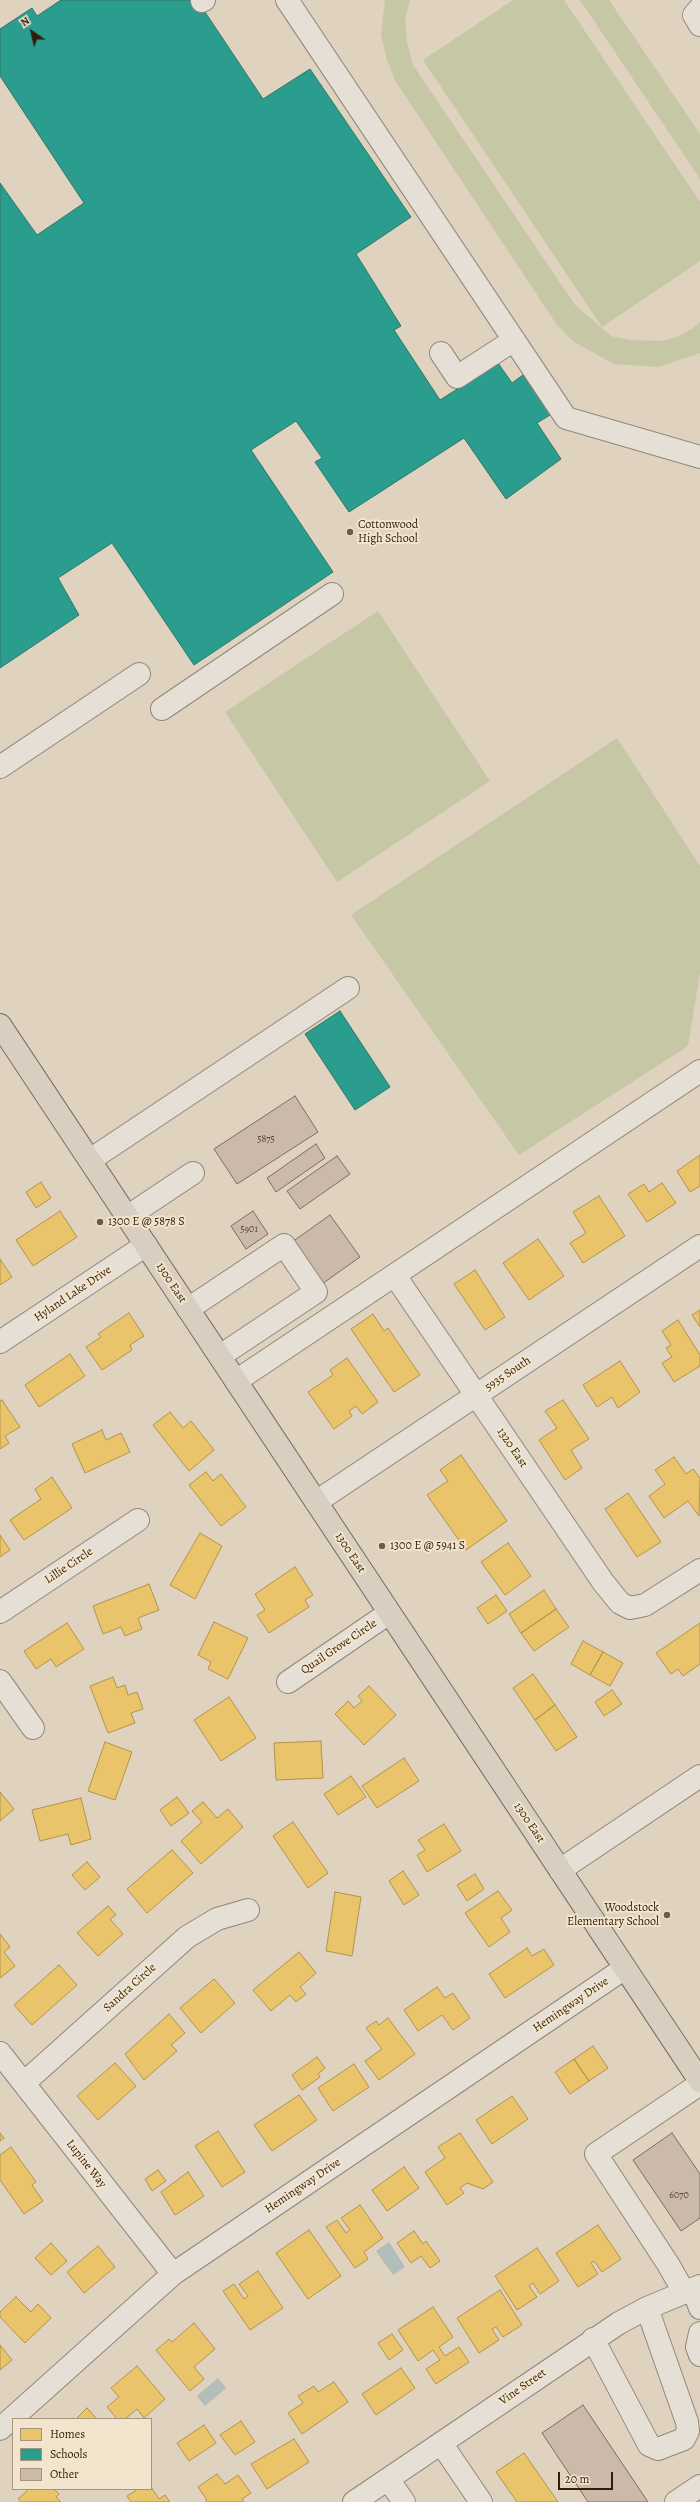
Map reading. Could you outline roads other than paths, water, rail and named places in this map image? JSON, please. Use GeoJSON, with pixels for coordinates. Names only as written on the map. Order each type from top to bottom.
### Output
{"type":"FeatureCollection","features":[{"type":"Feature","properties":{"kind":"main road","name":"1300 East"},"geometry":{"type":"LineString","coordinates":[[0,1024],[389,1613],[698,2075]]}},
{"type":"Feature","properties":{"kind":"street"},"geometry":{"type":"LineString","coordinates":[[287,0],[566,418],[700,457]]}},
{"type":"Feature","properties":{"kind":"street"},"geometry":{"type":"LineString","coordinates":[[700,8],[694,16],[700,25]]}},
{"type":"Feature","properties":{"kind":"street"},"geometry":{"type":"LineString","coordinates":[[441,353],[457,376],[514,340]]}},
{"type":"Feature","properties":{"kind":"street"},"geometry":{"type":"LineString","coordinates":[[162,709],[332,594]]}},
{"type":"Feature","properties":{"kind":"street"},"geometry":{"type":"LineString","coordinates":[[0,767],[139,674]]}},
{"type":"Feature","properties":{"kind":"street"},"geometry":{"type":"LineString","coordinates":[[90,1160],[348,988]]}},
{"type":"Feature","properties":{"kind":"street"},"geometry":{"type":"LineString","coordinates":[[236,1381],[700,1071]]}},
{"type":"Feature","properties":{"kind":"street"},"geometry":{"type":"LineString","coordinates":[[127,1217],[193,1173]]}},
{"type":"Feature","properties":{"kind":"street","name":"Hyland Lake Drive"},"geometry":{"type":"LineString","coordinates":[[0,1342],[146,1245]]}},
{"type":"Feature","properties":{"kind":"street"},"geometry":{"type":"LineString","coordinates":[[188,1309],[284,1245],[316,1292],[220,1356]]}},
{"type":"Feature","properties":{"kind":"street","name":"5935 South"},"geometry":{"type":"LineString","coordinates":[[316,1502],[700,1246]]}},
{"type":"Feature","properties":{"kind":"street","name":"1320 East"},"geometry":{"type":"LineString","coordinates":[[400,1283],[603,1582],[620,1603],[630,1608],[645,1605],[700,1570]]}},
{"type":"Feature","properties":{"kind":"street","name":"Lillie Circle"},"geometry":{"type":"LineString","coordinates":[[0,1612],[138,1520]]}},
{"type":"Feature","properties":{"kind":"street","name":"Quail Grove Circle"},"geometry":{"type":"LineString","coordinates":[[288,1682],[389,1613]]}},
{"type":"Feature","properties":{"kind":"street"},"geometry":{"type":"LineString","coordinates":[[0,1681],[33,1728]]}},
{"type":"Feature","properties":{"kind":"street"},"geometry":{"type":"LineString","coordinates":[[560,1870],[698,1783]]}},
{"type":"Feature","properties":{"kind":"street","name":"Sandra Circle"},"geometry":{"type":"LineString","coordinates":[[24,2083],[187,1937],[217,1919],[248,1910]]}},
{"type":"Feature","properties":{"kind":"street","name":"Hemingway Drive"},"geometry":{"type":"LineString","coordinates":[[12,2418],[173,2274],[625,1968]]}},
{"type":"Feature","properties":{"kind":"street","name":"Lupine Way"},"geometry":{"type":"LineString","coordinates":[[0,2053],[173,2274]]}},
{"type":"Feature","properties":{"kind":"street"},"geometry":{"type":"LineString","coordinates":[[694,2294],[668,2264],[596,2154],[698,2075]]}},
{"type":"Feature","properties":{"kind":"street","name":"Vine Street"},"geometry":{"type":"LineString","coordinates":[[354,2502],[593,2339],[647,2308],[694,2294]]}},
{"type":"Feature","properties":{"kind":"street"},"geometry":{"type":"LineString","coordinates":[[593,2339],[649,2445],[658,2449],[684,2439],[688,2431],[687,2422],[647,2308]]}},
{"type":"Feature","properties":{"kind":"street"},"geometry":{"type":"LineString","coordinates":[[700,2333],[697,2346],[700,2355]]}},
{"type":"Feature","properties":{"kind":"street","name":"Hemingway Drive"},"geometry":{"type":"LineString","coordinates":[[0,2429],[12,2418]]}},
{"type":"Feature","properties":{"kind":"street"},"geometry":{"type":"LineString","coordinates":[[441,2443],[481,2502]]}},
{"type":"Feature","properties":{"kind":"street"},"geometry":{"type":"LineString","coordinates":[[388,2479],[404,2502]]}},
{"type":"Feature","properties":{"kind":"street"},"geometry":{"type":"LineString","coordinates":[[676,2502],[700,2486]]}},
{"type":"Feature","properties":{"kind":"place","name":"Cottonwood High School"},"geometry":{"type":"Point","coordinates":[350,532]}},
{"type":"Feature","properties":{"kind":"place","name":"1300 E @ 5878 S"},"geometry":{"type":"Point","coordinates":[100,1222]}},
{"type":"Feature","properties":{"kind":"place","name":"1300 E @ 5941 S"},"geometry":{"type":"Point","coordinates":[382,1546]}},
{"type":"Feature","properties":{"kind":"place","name":"Woodstock Elementary School"},"geometry":{"type":"Point","coordinates":[667,1915]}}]}
